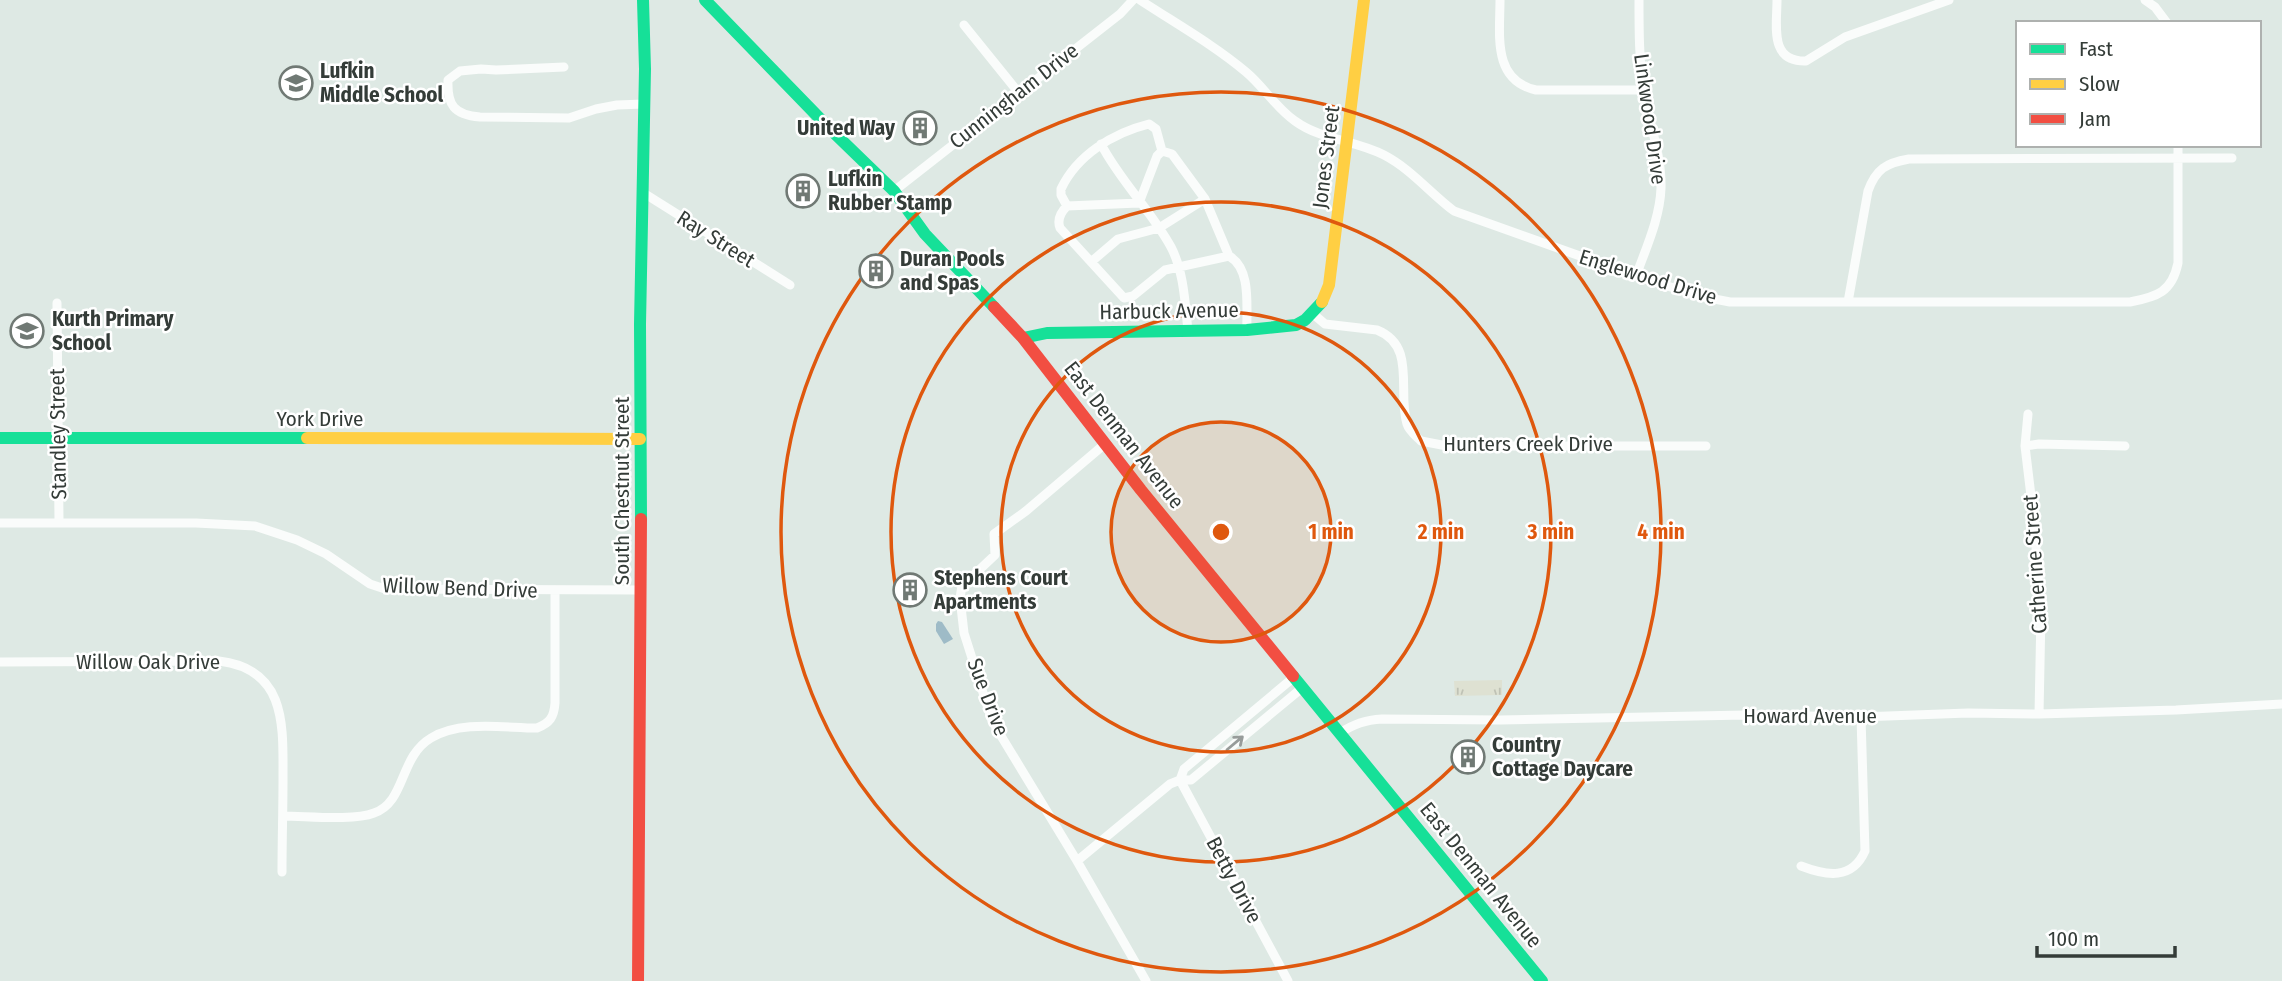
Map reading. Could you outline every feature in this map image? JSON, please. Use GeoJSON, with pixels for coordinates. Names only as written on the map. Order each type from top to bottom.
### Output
{"type":"FeatureCollection","features":[{"type":"Feature","properties":{"kind":"main road","name":"South Chestnut Street"},"geometry":{"type":"LineString","coordinates":[[638,981],[643,0]]}},
{"type":"Feature","properties":{"kind":"main road","name":"East Denman Avenue"},"geometry":{"type":"LineString","coordinates":[[705,0],[894,191],[925,234],[1023,338],[1141,490],[1542,981]]}},
{"type":"Feature","properties":{"kind":"main road","name":"Jones Street"},"geometry":{"type":"LineString","coordinates":[[1312,313],[1322,303],[1329,285],[1364,0]]}},
{"type":"Feature","properties":{"kind":"main road","name":"Harbuck Avenue"},"geometry":{"type":"LineString","coordinates":[[1023,338],[1046,333],[1247,330],[1296,325],[1312,313]]}},
{"type":"Feature","properties":{"kind":"main road","name":"York Drive"},"geometry":{"type":"LineString","coordinates":[[0,438],[640,439]]}},
{"type":"Feature","properties":{"kind":"street","name":"Cunningham Drive"},"geometry":{"type":"LineString","coordinates":[[894,191],[1120,14],[1133,0]]}},
{"type":"Feature","properties":{"kind":"street","name":"Englewood Drive"},"geometry":{"type":"LineString","coordinates":[[1140,0],[1246,72],[1295,121],[1313,132],[1348,141],[1384,155],[1454,211],[1636,276],[1699,296],[1730,302],[2130,302],[2159,295],[2175,276],[2178,263],[2178,147]]}},
{"type":"Feature","properties":{"kind":"street"},"geometry":{"type":"LineString","coordinates":[[1500,0],[1503,61],[1507,73],[1524,87],[1536,90],[1643,90]]}},
{"type":"Feature","properties":{"kind":"street","name":"Linkwood Drive"},"geometry":{"type":"LineString","coordinates":[[1636,276],[1656,219],[1661,189],[1658,151],[1648,120],[1643,90],[1639,0]]}},
{"type":"Feature","properties":{"kind":"street"},"geometry":{"type":"LineString","coordinates":[[1777,0],[1779,46],[1791,60],[1806,61],[1845,37],[1949,0]]}},
{"type":"Feature","properties":{"kind":"street"},"geometry":{"type":"LineString","coordinates":[[2145,0],[2155,7],[2166,21]]}},
{"type":"Feature","properties":{"kind":"street"},"geometry":{"type":"LineString","coordinates":[[964,25],[1018,92]]}},
{"type":"Feature","properties":{"kind":"street"},"geometry":{"type":"LineString","coordinates":[[564,67],[460,71],[449,80],[447,96],[454,109],[467,116],[480,117],[569,118],[617,105],[644,104]]}},
{"type":"Feature","properties":{"kind":"street"},"geometry":{"type":"LineString","coordinates":[[1067,206],[1061,195],[1063,184],[1090,152],[1101,144],[1149,124],[1156,129],[1162,151]]}},
{"type":"Feature","properties":{"kind":"street"},"geometry":{"type":"LineString","coordinates":[[1101,144],[1114,170],[1172,249],[1184,289],[1188,331]]}},
{"type":"Feature","properties":{"kind":"street"},"geometry":{"type":"LineString","coordinates":[[1162,151],[1172,154],[1205,198],[1229,256],[1236,260],[1245,282],[1247,330]]}},
{"type":"Feature","properties":{"kind":"street"},"geometry":{"type":"LineString","coordinates":[[1139,203],[1157,156],[1162,151]]}},
{"type":"Feature","properties":{"kind":"street"},"geometry":{"type":"LineString","coordinates":[[1848,302],[1867,191],[1881,167],[1892,162],[1909,159],[2232,158]]}},
{"type":"Feature","properties":{"kind":"street","name":"Ray Street"},"geometry":{"type":"LineString","coordinates":[[642,192],[790,285]]}},
{"type":"Feature","properties":{"kind":"street"},"geometry":{"type":"LineString","coordinates":[[1091,262],[1118,239],[1159,228],[1205,198]]}},
{"type":"Feature","properties":{"kind":"street"},"geometry":{"type":"LineString","coordinates":[[1067,206],[1139,203]]}},
{"type":"Feature","properties":{"kind":"street"},"geometry":{"type":"LineString","coordinates":[[1067,206],[1060,217],[1060,228],[1124,298],[1129,298],[1165,270],[1229,256]]}},
{"type":"Feature","properties":{"kind":"street","name":"Standley Street"},"geometry":{"type":"LineString","coordinates":[[57,303],[59,523]]}},
{"type":"Feature","properties":{"kind":"street","name":"Hunters Creek Drive"},"geometry":{"type":"LineString","coordinates":[[1312,313],[1325,324],[1377,330],[1396,344],[1402,353],[1402,384],[1407,424],[1420,441],[1447,446],[1706,446]]}},
{"type":"Feature","properties":{"kind":"street","name":"Catherine Street"},"geometry":{"type":"LineString","coordinates":[[2028,414],[2025,446],[2041,613],[2039,714]]}},
{"type":"Feature","properties":{"kind":"street","name":"Sue Drive"},"geometry":{"type":"LineString","coordinates":[[1106,443],[1026,511],[994,534],[995,555],[962,586],[960,597],[964,633],[992,721],[1146,981]]}},
{"type":"Feature","properties":{"kind":"street"},"geometry":{"type":"LineString","coordinates":[[2025,446],[2125,446]]}},
{"type":"Feature","properties":{"kind":"street","name":"Willow Bend Drive"},"geometry":{"type":"LineString","coordinates":[[0,523],[196,523],[255,526],[297,540],[326,554],[370,584],[385,589],[641,590]]}},
{"type":"Feature","properties":{"kind":"street"},"geometry":{"type":"LineString","coordinates":[[283,816],[361,816],[375,813],[390,802],[398,791],[409,761],[418,748],[432,737],[462,727],[537,728],[545,724],[555,713],[555,590]]}},
{"type":"Feature","properties":{"kind":"street","name":"Willow Oak Drive"},"geometry":{"type":"LineString","coordinates":[[0,662],[219,661],[245,667],[257,675],[267,685],[281,713],[283,726],[282,872]]}},
{"type":"Feature","properties":{"kind":"street"},"geometry":{"type":"LineString","coordinates":[[1077,861],[1170,784],[1191,780],[1297,683]]}},
{"type":"Feature","properties":{"kind":"street","name":"Howard Avenue"},"geometry":{"type":"LineString","coordinates":[[1340,733],[1355,723],[1382,719],[1500,720],[1745,715],[1861,717],[2176,710],[2282,704]]}},
{"type":"Feature","properties":{"kind":"street"},"geometry":{"type":"LineString","coordinates":[[1801,866],[1817,872],[1843,873],[1860,862],[1865,851],[1861,717]]}},
{"type":"Feature","properties":{"kind":"street","name":"Betty Drive"},"geometry":{"type":"LineString","coordinates":[[1180,780],[1288,981]]}},
{"type":"Feature","properties":{"kind":"green space"},"geometry":{"type":"Polygon","coordinates":[[[1502,680],[1502,695],[1455,696],[1454,681],[1502,680]]]}},
{"type":"Feature","properties":{"kind":"water"},"geometry":{"type":"Polygon","coordinates":[[[938,621],[942,622],[953,639],[944,644],[936,631],[938,621]]]}},
{"type":"Feature","properties":{"kind":"traffic: fast"},"geometry":{"type":"LineString","coordinates":[[641,519],[640,324],[645,69],[643,0]]}},
{"type":"Feature","properties":{"kind":"traffic: fast"},"geometry":{"type":"LineString","coordinates":[[705,0],[894,191],[925,234],[994,307]]}},
{"type":"Feature","properties":{"kind":"traffic: fast"},"geometry":{"type":"LineString","coordinates":[[1023,338],[1047,333],[1247,330],[1296,325],[1305,320],[1322,302]]}},
{"type":"Feature","properties":{"kind":"traffic: fast"},"geometry":{"type":"LineString","coordinates":[[0,438],[307,438]]}},
{"type":"Feature","properties":{"kind":"traffic: fast"},"geometry":{"type":"LineString","coordinates":[[1293,676],[1542,981]]}},
{"type":"Feature","properties":{"kind":"traffic: slow"},"geometry":{"type":"LineString","coordinates":[[1322,302],[1329,285],[1364,0]]}},
{"type":"Feature","properties":{"kind":"traffic: slow"},"geometry":{"type":"LineString","coordinates":[[307,438],[640,439]]}},
{"type":"Feature","properties":{"kind":"traffic: jam"},"geometry":{"type":"LineString","coordinates":[[994,307],[1023,338],[1141,490],[1293,676]]}},
{"type":"Feature","properties":{"kind":"traffic: jam"},"geometry":{"type":"LineString","coordinates":[[638,981],[641,519]]}},
{"type":"Feature","properties":{"kind":"place","name":"Lufkin Middle School"},"geometry":{"type":"Point","coordinates":[296,83]}},
{"type":"Feature","properties":{"kind":"place","name":"United Way"},"geometry":{"type":"Point","coordinates":[920,128]}},
{"type":"Feature","properties":{"kind":"place","name":"Lufkin Rubber Stamp"},"geometry":{"type":"Point","coordinates":[803,191]}},
{"type":"Feature","properties":{"kind":"place","name":"Duran Pools and Spas"},"geometry":{"type":"Point","coordinates":[876,271]}},
{"type":"Feature","properties":{"kind":"place","name":"Kurth Primary School"},"geometry":{"type":"Point","coordinates":[27,331]}},
{"type":"Feature","properties":{"kind":"place","name":"Stephens Court Apartments"},"geometry":{"type":"Point","coordinates":[910,590]}},
{"type":"Feature","properties":{"kind":"place","name":"Country Cottage Daycare"},"geometry":{"type":"Point","coordinates":[1468,757]}}]}
